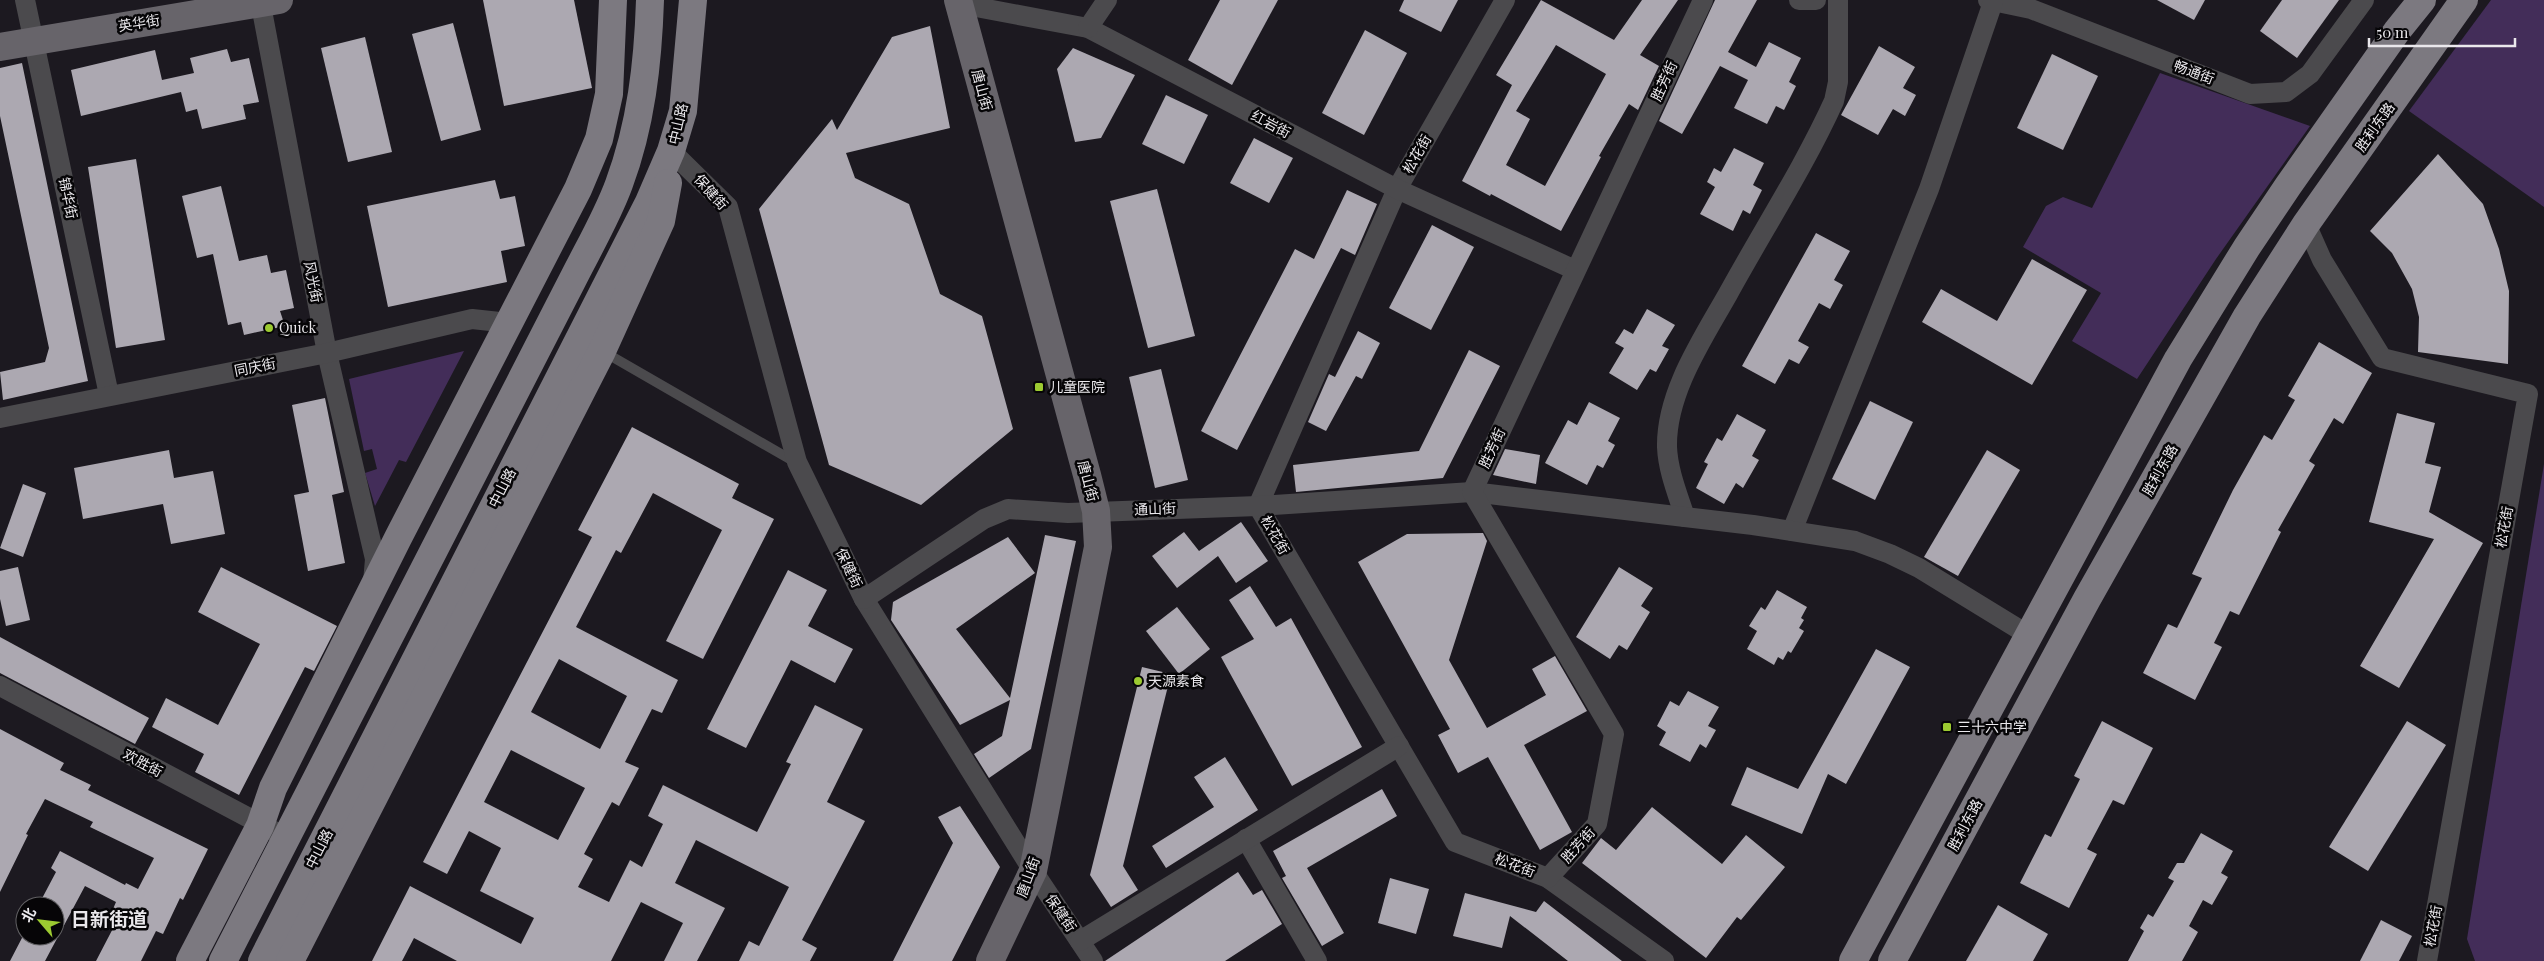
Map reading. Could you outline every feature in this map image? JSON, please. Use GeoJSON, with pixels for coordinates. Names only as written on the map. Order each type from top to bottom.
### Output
{"type":"FeatureCollection","features":[{"type":"Feature","properties":{"kind":"main road"},"geometry":{"type":"LineString","coordinates":[[190,961],[260,826],[273,788],[578,189],[599,138],[611,76],[613,0]]}},
{"type":"Feature","properties":{"kind":"main road"},"geometry":{"type":"LineString","coordinates":[[223,961],[572,281],[619,185],[635,133],[644,88],[648,52],[650,0]]}},
{"type":"Feature","properties":{"kind":"main road","name":"中山路"},"geometry":{"type":"LineString","coordinates":[[262,961],[590,345],[671,151],[683,111],[692,0]]}},
{"type":"Feature","properties":{"kind":"main road"},"geometry":{"type":"LineString","coordinates":[[1853,961],[2178,359],[2288,186],[2397,31],[2422,0]]}},
{"type":"Feature","properties":{"kind":"main road","name":"胜利东路"},"geometry":{"type":"LineString","coordinates":[[1892,961],[2097,582],[2247,316],[2306,224],[2464,0]]}},
{"type":"Feature","properties":{"kind":"main road","name":"英华街"},"geometry":{"type":"LineString","coordinates":[[0,47],[266,1]]}},
{"type":"Feature","properties":{"kind":"main road","name":"唐山街"},"geometry":{"type":"LineString","coordinates":[[959,2],[1096,511],[1098,547],[1033,871],[990,961]]}},
{"type":"Feature","properties":{"kind":"main road"},"geometry":{"type":"LineString","coordinates":[[290,961],[590,345]]}},
{"type":"Feature","properties":{"kind":"street","name":"锦华街"},"geometry":{"type":"LineString","coordinates":[[25,0],[109,395]]}},
{"type":"Feature","properties":{"kind":"street"},"geometry":{"type":"LineString","coordinates":[[1088,28],[1107,0]]}},
{"type":"Feature","properties":{"kind":"street","name":"松花街"},"geometry":{"type":"LineString","coordinates":[[1505,0],[1397,189],[1258,506],[1455,842],[1548,878],[1664,961]]}},
{"type":"Feature","properties":{"kind":"street","name":"胜芳街"},"geometry":{"type":"LineString","coordinates":[[1548,878],[1597,824],[1614,734],[1472,492],[1703,0]]}},
{"type":"Feature","properties":{"kind":"street"},"geometry":{"type":"LineString","coordinates":[[1799,0],[1816,0]]}},
{"type":"Feature","properties":{"kind":"street"},"geometry":{"type":"LineString","coordinates":[[1685,517],[1669,467],[1667,447],[1670,416],[1676,395],[1707,331],[1834,101],[1838,82],[1838,0]]}},
{"type":"Feature","properties":{"kind":"street","name":"畅通街"},"geometry":{"type":"LineString","coordinates":[[1990,1],[2031,9],[2250,94],[2286,92],[2310,74],[2364,0]]}},
{"type":"Feature","properties":{"kind":"street","name":"风光街"},"geometry":{"type":"LineString","coordinates":[[266,1],[327,353],[375,559],[372,592]]}},
{"type":"Feature","properties":{"kind":"street"},"geometry":{"type":"LineString","coordinates":[[1792,531],[1930,189],[1990,1]]}},
{"type":"Feature","properties":{"kind":"street","name":"红岩街"},"geometry":{"type":"LineString","coordinates":[[959,2],[1088,28],[1397,189],[1575,270]]}},
{"type":"Feature","properties":{"kind":"street","name":"保健街"},"geometry":{"type":"LineString","coordinates":[[671,151],[728,207],[797,462],[864,599],[1033,871],[1093,961]]}},
{"type":"Feature","properties":{"kind":"street","name":"松花街"},"geometry":{"type":"LineString","coordinates":[[2306,224],[2322,260],[2382,358],[2528,394],[2427,961]]}},
{"type":"Feature","properties":{"kind":"street","name":"同庆街"},"geometry":{"type":"LineString","coordinates":[[0,418],[327,353],[472,318],[510,322]]}},
{"type":"Feature","properties":{"kind":"street","name":"通山街"},"geometry":{"type":"LineString","coordinates":[[864,599],[984,518],[1008,509],[1068,513],[1258,506],[1472,492],[1685,517],[1855,541],[1890,554],[1919,568],[2030,636]]}},
{"type":"Feature","properties":{"kind":"street","name":"欢胜街"},"geometry":{"type":"LineString","coordinates":[[0,686],[260,826],[286,838]]}},
{"type":"Feature","properties":{"kind":"street"},"geometry":{"type":"LineString","coordinates":[[1080,941],[1399,746]]}},
{"type":"Feature","properties":{"kind":"street"},"geometry":{"type":"LineString","coordinates":[[1246,839],[1317,961]]}},
{"type":"Feature","properties":{"kind":"lane"},"geometry":{"type":"LineString","coordinates":[[590,345],[797,462]]}},
{"type":"Feature","properties":{"kind":"shaded area"},"geometry":{"type":"Polygon","coordinates":[[[2491,0],[2544,0],[2544,207],[2409,111],[2491,0]]]}},
{"type":"Feature","properties":{"kind":"shaded area"},"geometry":{"type":"Polygon","coordinates":[[[2160,73],[2310,126],[2216,259],[2137,379],[2072,341],[2101,293],[2023,247],[2046,206],[2063,197],[2092,208],[2160,73]]]}},
{"type":"Feature","properties":{"kind":"shaded area"},"geometry":{"type":"Polygon","coordinates":[[[464,351],[406,462],[399,460],[375,506],[365,473],[377,469],[372,449],[364,451],[349,379],[464,351]]]}},
{"type":"Feature","properties":{"kind":"shaded area"},"geometry":{"type":"Polygon","coordinates":[[[2544,464],[2544,961],[2475,961],[2467,939],[2544,464]]]}},
{"type":"Feature","properties":{"kind":"building"},"geometry":{"type":"Polygon","coordinates":[[[483,0],[574,0],[592,88],[504,106],[483,0]]]}},
{"type":"Feature","properties":{"kind":"building"},"geometry":{"type":"Polygon","coordinates":[[[1220,0],[1278,0],[1232,85],[1188,60],[1220,0]]]}},
{"type":"Feature","properties":{"kind":"building"},"geometry":{"type":"Polygon","coordinates":[[[1404,0],[1458,0],[1441,32],[1399,11],[1404,0]]]}},
{"type":"Feature","properties":{"kind":"building"},"geometry":{"type":"Polygon","coordinates":[[[1541,0],[1614,40],[1642,0],[1678,0],[1640,55],[1659,66],[1638,110],[1629,104],[1599,156],[1601,157],[1561,231],[1462,181],[1512,85],[1496,75],[1541,0]],[[1556,45],[1516,111],[1530,119],[1506,165],[1545,186],[1606,74],[1556,45]]]}},
{"type":"Feature","properties":{"kind":"building"},"geometry":{"type":"Polygon","coordinates":[[[1715,0],[1757,0],[1728,52],[1756,67],[1769,42],[1801,58],[1789,82],[1796,86],[1784,110],[1776,106],[1767,124],[1734,108],[1748,80],[1720,66],[1682,134],[1659,121],[1715,0]]]}},
{"type":"Feature","properties":{"kind":"building"},"geometry":{"type":"Polygon","coordinates":[[[2157,0],[2205,0],[2194,20],[2157,0]]]}},
{"type":"Feature","properties":{"kind":"building"},"geometry":{"type":"Polygon","coordinates":[[[2282,0],[2339,0],[2297,58],[2260,31],[2282,0]]]}},
{"type":"Feature","properties":{"kind":"building"},"geometry":{"type":"Polygon","coordinates":[[[453,23],[481,130],[441,141],[412,34],[453,23]]]}},
{"type":"Feature","properties":{"kind":"building"},"geometry":{"type":"Polygon","coordinates":[[[930,26],[950,128],[846,153],[855,178],[909,204],[940,294],[982,316],[1013,429],[921,505],[829,465],[759,209],[832,119],[837,130],[892,37],[930,26]]]}},
{"type":"Feature","properties":{"kind":"building"},"geometry":{"type":"Polygon","coordinates":[[[1365,30],[1407,53],[1364,135],[1322,113],[1365,30]]]}},
{"type":"Feature","properties":{"kind":"building"},"geometry":{"type":"Polygon","coordinates":[[[365,37],[392,152],[348,162],[321,48],[365,37]]]}},
{"type":"Feature","properties":{"kind":"building"},"geometry":{"type":"Polygon","coordinates":[[[1879,46],[1915,67],[1903,88],[1916,95],[1905,116],[1893,109],[1878,135],[1841,115],[1879,46]]]}},
{"type":"Feature","properties":{"kind":"building"},"geometry":{"type":"Polygon","coordinates":[[[1073,48],[1135,75],[1101,138],[1075,142],[1057,69],[1073,48]]]}},
{"type":"Feature","properties":{"kind":"building"},"geometry":{"type":"Polygon","coordinates":[[[227,49],[231,62],[249,58],[259,102],[243,105],[246,119],[202,129],[197,109],[186,112],[181,92],[81,116],[71,70],[155,50],[162,80],[194,73],[190,58],[227,49]]]}},
{"type":"Feature","properties":{"kind":"building"},"geometry":{"type":"Polygon","coordinates":[[[2052,54],[2098,76],[2063,150],[2017,128],[2052,54]]]}},
{"type":"Feature","properties":{"kind":"building"},"geometry":{"type":"Polygon","coordinates":[[[22,63],[88,381],[3,400],[0,372],[45,362],[49,348],[0,116],[0,68],[22,63]]]}},
{"type":"Feature","properties":{"kind":"building"},"geometry":{"type":"Polygon","coordinates":[[[1166,95],[1208,115],[1184,164],[1142,144],[1166,95]]]}},
{"type":"Feature","properties":{"kind":"building"},"geometry":{"type":"Polygon","coordinates":[[[1254,138],[1293,158],[1269,203],[1230,183],[1254,138]]]}},
{"type":"Feature","properties":{"kind":"building"},"geometry":{"type":"Polygon","coordinates":[[[1734,148],[1764,163],[1753,185],[1762,190],[1750,214],[1743,210],[1733,231],[1700,214],[1715,187],[1707,182],[1714,168],[1721,172],[1734,148]]]}},
{"type":"Feature","properties":{"kind":"building"},"geometry":{"type":"Polygon","coordinates":[[[2438,154],[2483,204],[2499,249],[2509,291],[2508,364],[2418,352],[2419,317],[2412,289],[2392,253],[2370,231],[2438,154]]]}},
{"type":"Feature","properties":{"kind":"building"},"geometry":{"type":"Polygon","coordinates":[[[136,159],[165,340],[116,348],[88,167],[136,159]]]}},
{"type":"Feature","properties":{"kind":"building"},"geometry":{"type":"Polygon","coordinates":[[[495,180],[500,199],[515,196],[525,246],[501,251],[507,282],[388,307],[367,206],[495,180]]]}},
{"type":"Feature","properties":{"kind":"building"},"geometry":{"type":"Polygon","coordinates":[[[221,186],[239,261],[267,255],[271,273],[286,270],[294,308],[280,311],[285,326],[244,335],[241,322],[228,325],[213,254],[197,258],[182,196],[221,186]]]}},
{"type":"Feature","properties":{"kind":"building"},"geometry":{"type":"Polygon","coordinates":[[[1157,189],[1195,336],[1148,348],[1110,201],[1157,189]]]}},
{"type":"Feature","properties":{"kind":"building"},"geometry":{"type":"Polygon","coordinates":[[[1347,190],[1377,204],[1355,255],[1341,248],[1237,450],[1201,431],[1295,249],[1314,259],[1347,190]]]}},
{"type":"Feature","properties":{"kind":"building"},"geometry":{"type":"Polygon","coordinates":[[[1432,225],[1474,247],[1431,330],[1389,308],[1432,225]]]}},
{"type":"Feature","properties":{"kind":"building"},"geometry":{"type":"Polygon","coordinates":[[[1816,233],[1850,251],[1834,280],[1843,285],[1830,309],[1819,303],[1798,341],[1809,347],[1799,364],[1789,359],[1775,384],[1742,366],[1816,233]]]}},
{"type":"Feature","properties":{"kind":"building"},"geometry":{"type":"Polygon","coordinates":[[[2032,259],[2087,290],[2032,385],[1922,322],[1941,289],[1997,321],[2032,259]]]}},
{"type":"Feature","properties":{"kind":"building"},"geometry":{"type":"Polygon","coordinates":[[[1647,309],[1675,325],[1662,346],[1669,349],[1656,372],[1650,369],[1637,390],[1609,373],[1624,348],[1615,343],[1624,329],[1633,334],[1647,309]]]}},
{"type":"Feature","properties":{"kind":"building"},"geometry":{"type":"Polygon","coordinates":[[[1358,331],[1380,343],[1362,379],[1356,376],[1326,431],[1308,422],[1329,374],[1335,377],[1358,331]]]}},
{"type":"Feature","properties":{"kind":"building"},"geometry":{"type":"Polygon","coordinates":[[[2319,342],[2372,373],[2343,424],[2334,418],[2309,461],[2315,465],[2278,530],[2281,532],[2239,615],[2230,611],[2214,643],[2222,647],[2195,700],[2143,673],[2168,624],[2177,628],[2202,578],[2192,574],[2233,490],[2264,435],[2272,440],[2295,400],[2288,396],[2319,342]]]}},
{"type":"Feature","properties":{"kind":"building"},"geometry":{"type":"Polygon","coordinates":[[[1469,350],[1500,366],[1443,478],[1296,492],[1293,465],[1419,451],[1469,350]]]}},
{"type":"Feature","properties":{"kind":"building"},"geometry":{"type":"Polygon","coordinates":[[[1161,369],[1188,480],[1155,488],[1129,377],[1161,369]]]}},
{"type":"Feature","properties":{"kind":"building"},"geometry":{"type":"Polygon","coordinates":[[[325,398],[344,492],[332,495],[345,563],[308,571],[294,495],[309,492],[292,405],[325,398]]]}},
{"type":"Feature","properties":{"kind":"building"},"geometry":{"type":"Polygon","coordinates":[[[1870,401],[1913,422],[1875,500],[1832,479],[1870,401]]]}},
{"type":"Feature","properties":{"kind":"building"},"geometry":{"type":"Polygon","coordinates":[[[1589,402],[1620,418],[1608,441],[1615,445],[1603,468],[1597,465],[1587,485],[1545,463],[1568,420],[1577,425],[1589,402]]]}},
{"type":"Feature","properties":{"kind":"building"},"geometry":{"type":"Polygon","coordinates":[[[2397,413],[2435,423],[2425,463],[2441,467],[2429,512],[2483,543],[2399,688],[2360,666],[2434,539],[2369,522],[2397,413]]]}},
{"type":"Feature","properties":{"kind":"building"},"geometry":{"type":"Polygon","coordinates":[[[1737,414],[1766,430],[1752,456],[1759,460],[1743,488],[1736,483],[1724,504],[1696,488],[1708,464],[1704,462],[1717,438],[1722,441],[1737,414]]]}},
{"type":"Feature","properties":{"kind":"building"},"geometry":{"type":"Polygon","coordinates":[[[632,427],[739,484],[732,498],[774,519],[703,659],[666,641],[722,530],[653,493],[621,553],[616,550],[576,627],[678,680],[662,713],[652,709],[625,762],[639,768],[619,806],[612,802],[584,854],[593,859],[578,887],[609,902],[630,860],[642,867],[663,824],[648,816],[663,785],[757,832],[791,764],[786,762],[815,705],[863,729],[827,802],[865,821],[802,940],[817,948],[810,961],[739,961],[749,941],[759,946],[789,887],[696,840],[675,883],[725,908],[697,961],[664,961],[683,923],[641,902],[611,961],[457,961],[414,938],[402,961],[372,961],[410,886],[521,944],[534,918],[480,891],[501,848],[469,831],[447,874],[423,862],[592,537],[578,530],[632,427]],[[559,659],[531,712],[600,749],[627,696],[559,659]],[[511,750],[484,802],[558,840],[585,788],[511,750]]]}},
{"type":"Feature","properties":{"kind":"building"},"geometry":{"type":"Polygon","coordinates":[[[1505,449],[1540,455],[1536,484],[1493,475],[1505,449]]]}},
{"type":"Feature","properties":{"kind":"building"},"geometry":{"type":"Polygon","coordinates":[[[169,450],[174,478],[213,471],[225,534],[171,544],[163,504],[83,519],[74,468],[169,450]]]}},
{"type":"Feature","properties":{"kind":"building"},"geometry":{"type":"Polygon","coordinates":[[[1987,450],[2020,470],[1958,576],[1924,557],[1987,450]]]}},
{"type":"Feature","properties":{"kind":"building"},"geometry":{"type":"Polygon","coordinates":[[[23,484],[46,493],[23,557],[0,548],[23,484]]]}},
{"type":"Feature","properties":{"kind":"building"},"geometry":{"type":"Polygon","coordinates":[[[1241,522],[1268,561],[1236,583],[1218,556],[1177,588],[1152,556],[1184,532],[1199,551],[1241,522]]]}},
{"type":"Feature","properties":{"kind":"building"},"geometry":{"type":"Polygon","coordinates":[[[1483,533],[1487,541],[1449,660],[1487,728],[1546,695],[1532,669],[1555,656],[1587,711],[1524,745],[1572,832],[1540,850],[1488,757],[1458,773],[1438,735],[1450,729],[1358,562],[1407,534],[1483,533]]]}},
{"type":"Feature","properties":{"kind":"building"},"geometry":{"type":"Polygon","coordinates":[[[1045,535],[1076,541],[1031,749],[989,778],[974,754],[1002,736],[1010,700],[960,725],[891,620],[893,602],[1008,537],[1035,573],[956,629],[1010,698],[1045,535]]]}},
{"type":"Feature","properties":{"kind":"building"},"geometry":{"type":"Polygon","coordinates":[[[18,567],[30,620],[6,626],[0,599],[0,571],[18,567]]]}},
{"type":"Feature","properties":{"kind":"building"},"geometry":{"type":"Polygon","coordinates":[[[221,567],[337,626],[314,671],[305,667],[239,795],[195,772],[204,754],[152,727],[166,698],[218,725],[260,644],[198,612],[221,567]]]}},
{"type":"Feature","properties":{"kind":"building"},"geometry":{"type":"Polygon","coordinates":[[[1619,567],[1653,588],[1641,606],[1650,612],[1627,650],[1619,645],[1610,659],[1576,637],[1619,567]]]}},
{"type":"Feature","properties":{"kind":"building"},"geometry":{"type":"Polygon","coordinates":[[[788,570],[827,590],[808,626],[853,649],[835,683],[791,660],[746,748],[707,729],[788,570]]]}},
{"type":"Feature","properties":{"kind":"building"},"geometry":{"type":"Polygon","coordinates":[[[1250,586],[1276,627],[1291,618],[1362,747],[1292,786],[1221,657],[1254,639],[1229,600],[1250,586]]]}},
{"type":"Feature","properties":{"kind":"building"},"geometry":{"type":"Polygon","coordinates":[[[1777,590],[1807,607],[1801,618],[1804,620],[1799,628],[1804,631],[1791,653],[1788,651],[1783,660],[1778,657],[1774,665],[1747,649],[1757,631],[1749,626],[1761,607],[1765,610],[1777,590]]]}},
{"type":"Feature","properties":{"kind":"building"},"geometry":{"type":"Polygon","coordinates":[[[1177,607],[1210,649],[1179,674],[1146,631],[1177,607]]]}},
{"type":"Feature","properties":{"kind":"building"},"geometry":{"type":"Polygon","coordinates":[[[0,637],[149,718],[135,744],[0,673],[0,637]]]}},
{"type":"Feature","properties":{"kind":"building"},"geometry":{"type":"Polygon","coordinates":[[[1876,649],[1910,667],[1846,784],[1828,774],[1802,834],[1731,805],[1747,767],[1798,789],[1876,649]]]}},
{"type":"Feature","properties":{"kind":"building"},"geometry":{"type":"Polygon","coordinates":[[[1142,667],[1171,674],[1123,866],[1138,890],[1111,907],[1090,875],[1142,667]]]}},
{"type":"Feature","properties":{"kind":"building"},"geometry":{"type":"Polygon","coordinates":[[[1688,691],[1719,707],[1708,726],[1716,730],[1706,748],[1700,744],[1690,762],[1659,745],[1666,732],[1657,726],[1670,701],[1679,706],[1688,691]]]}},
{"type":"Feature","properties":{"kind":"building"},"geometry":{"type":"Polygon","coordinates":[[[2102,721],[2153,748],[2124,805],[2113,800],[2087,849],[2097,854],[2069,908],[2020,883],[2045,834],[2051,837],[2080,779],[2074,776],[2102,721]]]}},
{"type":"Feature","properties":{"kind":"building"},"geometry":{"type":"Polygon","coordinates":[[[2407,721],[2446,745],[2368,871],[2329,847],[2407,721]]]}},
{"type":"Feature","properties":{"kind":"building"},"geometry":{"type":"Polygon","coordinates":[[[0,729],[64,763],[60,770],[91,785],[88,790],[208,849],[183,900],[180,898],[163,934],[156,931],[141,961],[96,961],[121,913],[113,909],[116,902],[85,886],[65,924],[65,896],[43,896],[56,872],[51,868],[60,851],[125,885],[126,883],[138,889],[154,858],[90,827],[93,822],[45,799],[26,834],[28,835],[0,892],[0,729]]]}},
{"type":"Feature","properties":{"kind":"building"},"geometry":{"type":"Polygon","coordinates":[[[1225,757],[1258,810],[1166,868],[1152,846],[1214,807],[1194,777],[1225,757]]]}},
{"type":"Feature","properties":{"kind":"building"},"geometry":{"type":"Polygon","coordinates":[[[1382,789],[1397,816],[1307,868],[1344,933],[1322,946],[1282,878],[1286,876],[1273,851],[1382,789]]]}},
{"type":"Feature","properties":{"kind":"building"},"geometry":{"type":"Polygon","coordinates":[[[960,806],[1000,867],[952,961],[893,961],[953,843],[938,817],[960,806]]]}},
{"type":"Feature","properties":{"kind":"building"},"geometry":{"type":"Polygon","coordinates":[[[1652,807],[1722,864],[1746,835],[1785,867],[1741,920],[1737,917],[1706,958],[1582,863],[1601,838],[1616,850],[1652,807]]]}},
{"type":"Feature","properties":{"kind":"building"},"geometry":{"type":"Polygon","coordinates":[[[2201,833],[2233,851],[2221,873],[2228,877],[2212,905],[2203,900],[2189,926],[2198,932],[2182,961],[2128,961],[2144,931],[2140,928],[2148,914],[2153,917],[2174,881],[2168,878],[2177,863],[2184,863],[2201,833]]]}},
{"type":"Feature","properties":{"kind":"building"},"geometry":{"type":"Polygon","coordinates":[[[1238,872],[1253,895],[1262,890],[1282,924],[1225,961],[1105,961],[1238,872]]]}},
{"type":"Feature","properties":{"kind":"building"},"geometry":{"type":"Polygon","coordinates":[[[1390,878],[1429,889],[1416,934],[1378,923],[1390,878]]]}},
{"type":"Feature","properties":{"kind":"building"},"geometry":{"type":"Polygon","coordinates":[[[1465,893],[1536,912],[1544,901],[1622,961],[1568,961],[1510,916],[1502,948],[1453,936],[1465,893]]]}},
{"type":"Feature","properties":{"kind":"building"},"geometry":{"type":"Polygon","coordinates":[[[1998,905],[2048,934],[2033,961],[1966,961],[1998,905]]]}},
{"type":"Feature","properties":{"kind":"building"},"geometry":{"type":"Polygon","coordinates":[[[2381,920],[2412,936],[2399,961],[2360,961],[2381,920]]]}},
{"type":"Feature","properties":{"kind":"building"},"geometry":{"type":"Polygon","coordinates":[[[18,946],[53,946],[45,961],[10,961],[18,946]]]}},
{"type":"Feature","properties":{"kind":"place","name":"Quick"},"geometry":{"type":"Point","coordinates":[269,328]}},
{"type":"Feature","properties":{"kind":"place","name":"儿童医院"},"geometry":{"type":"Point","coordinates":[1039,387]}},
{"type":"Feature","properties":{"kind":"place","name":"天源素食"},"geometry":{"type":"Point","coordinates":[1138,681]}},
{"type":"Feature","properties":{"kind":"place","name":"三十六中学"},"geometry":{"type":"Point","coordinates":[1947,727]}},
{"type":"Feature","properties":{"kind":"district","name":"日新街道"},"geometry":{"type":"Point","coordinates":[109,919]}}]}
